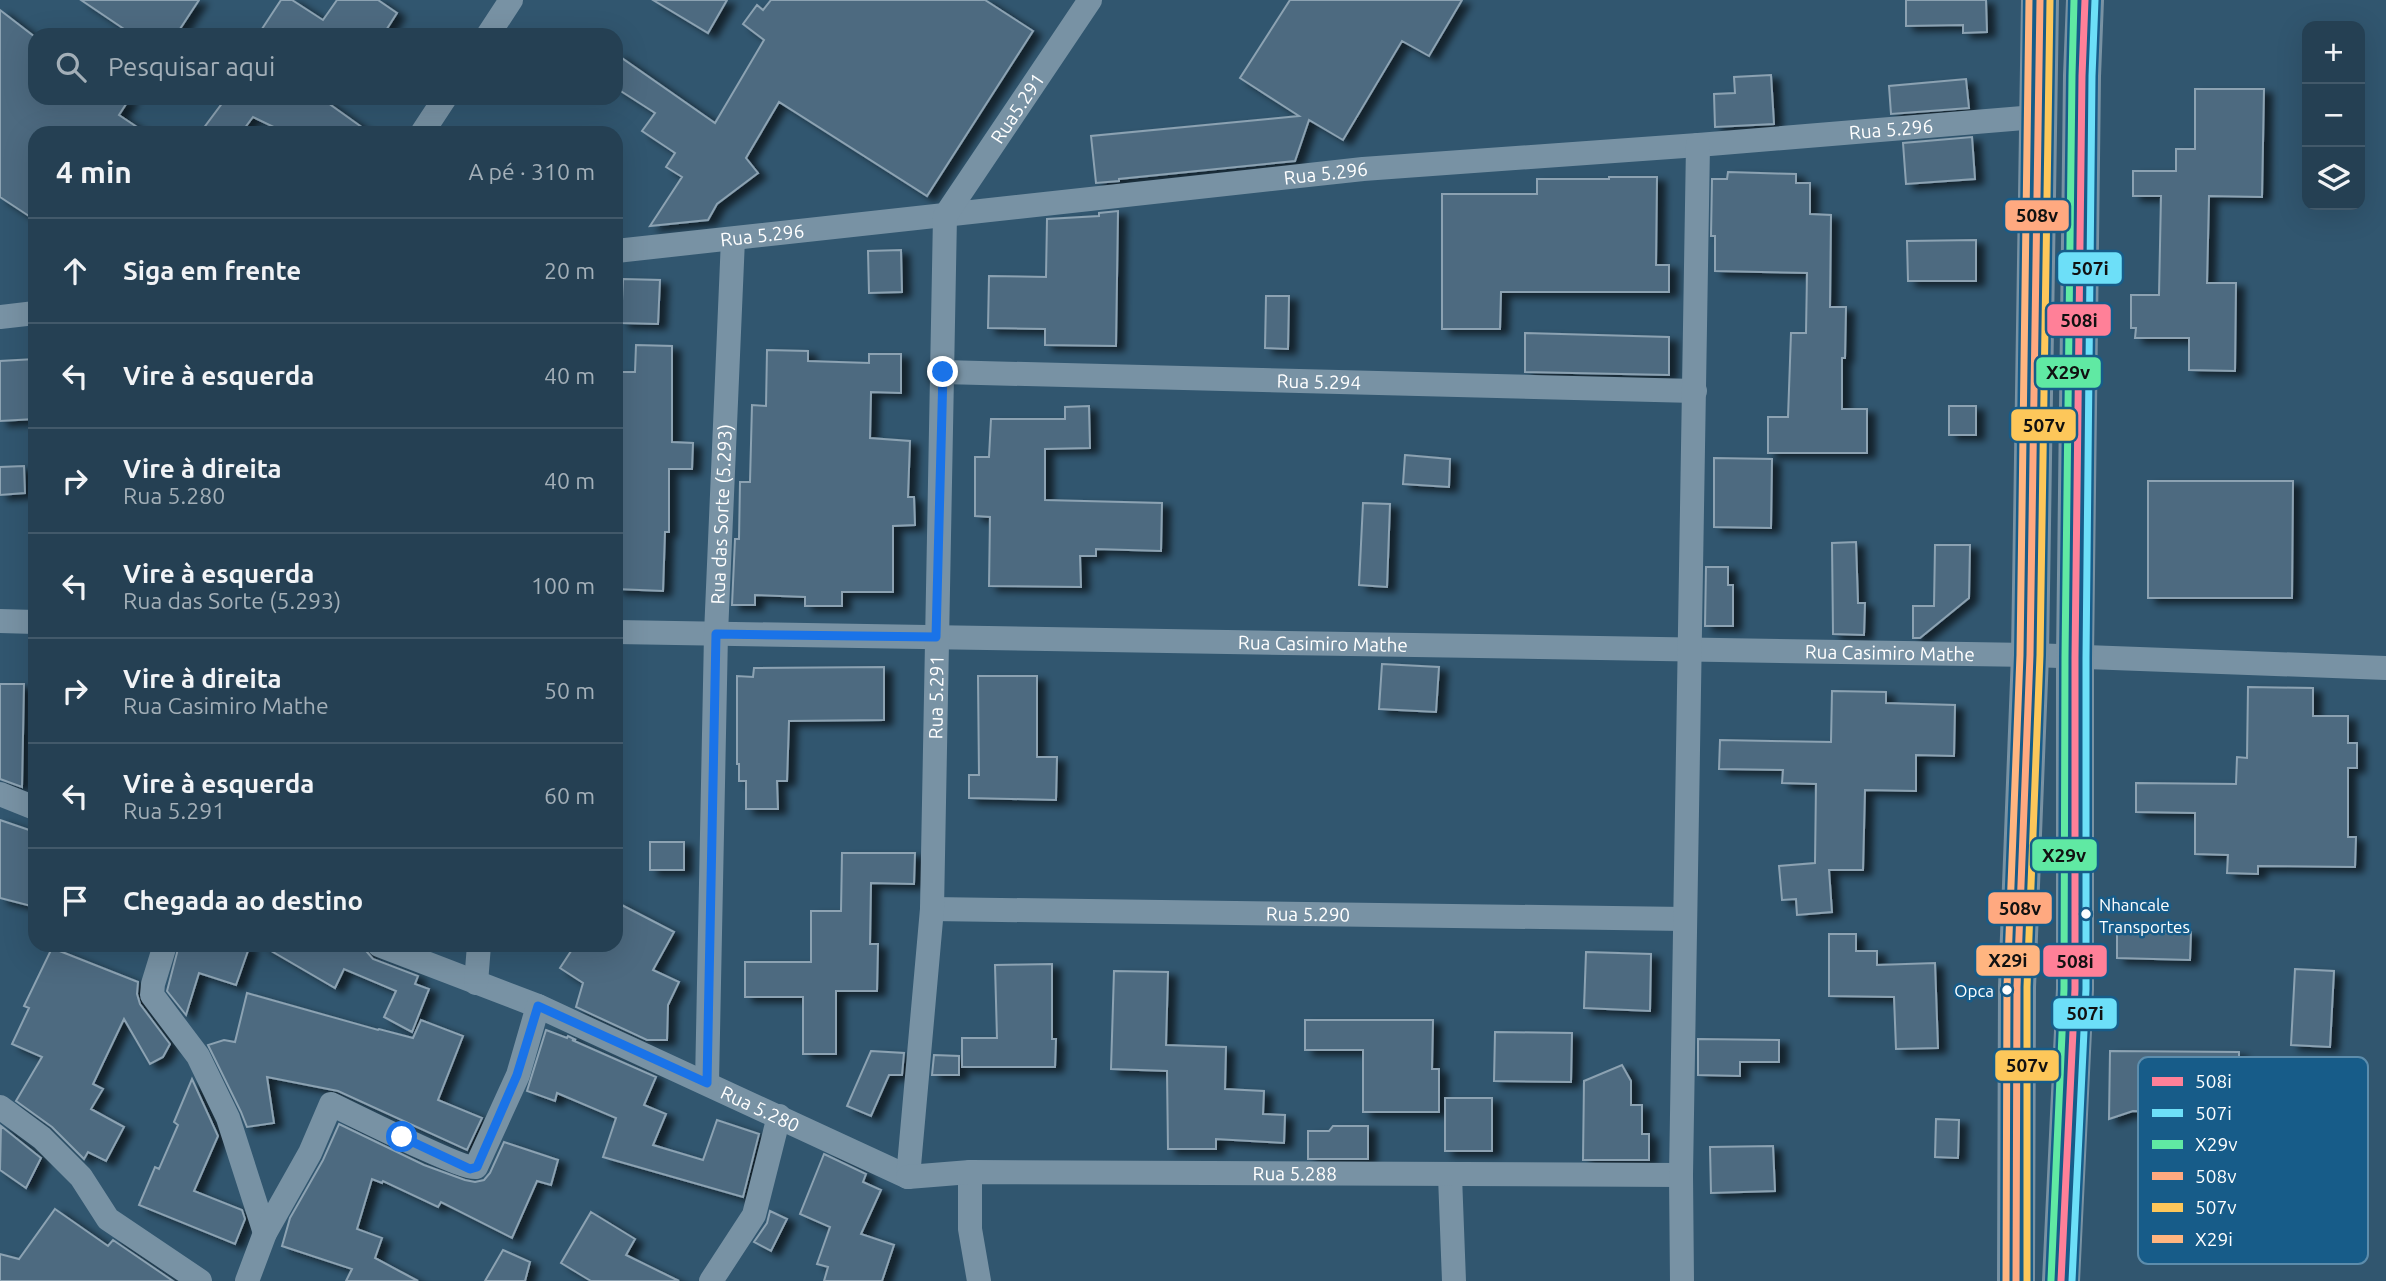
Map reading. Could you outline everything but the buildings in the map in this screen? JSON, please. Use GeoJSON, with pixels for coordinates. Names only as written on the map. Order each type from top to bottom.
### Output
{"type":"FeatureCollection","features":[{"type":"Feature","properties":{"kind":"highway"},"geometry":{"type":"LineString","coordinates":[[2016,1281],[2018,987],[2030,655],[2039,0]]}},
{"type":"Feature","properties":{"kind":"highway"},"geometry":{"type":"LineString","coordinates":[[2061,1281],[2075,989],[2075,658],[2085,0]]}},
{"type":"Feature","properties":{"kind":"street"},"geometry":{"type":"LineString","coordinates":[[493,28],[511,0]]}},
{"type":"Feature","properties":{"kind":"street","name":"Rua5.291"},"geometry":{"type":"LineString","coordinates":[[945,216],[1090,0]]}},
{"type":"Feature","properties":{"kind":"street"},"geometry":{"type":"LineString","coordinates":[[427,126],[440,105]]}},
{"type":"Feature","properties":{"kind":"street","name":"Rua 5.296"},"geometry":{"type":"LineString","coordinates":[[623,250],[1363,169],[2036,117]]}},
{"type":"Feature","properties":{"kind":"street"},"geometry":{"type":"LineString","coordinates":[[1682,1281],[1681,1175],[1699,145]]}},
{"type":"Feature","properties":{"kind":"street","name":"Rua 5.291"},"geometry":{"type":"LineString","coordinates":[[908,1177],[932,909],[945,216]]}},
{"type":"Feature","properties":{"kind":"street","name":"Rua das Sorte (5.293)"},"geometry":{"type":"LineString","coordinates":[[707,1083],[716,634],[733,239]]}},
{"type":"Feature","properties":{"kind":"street"},"geometry":{"type":"LineString","coordinates":[[0,317],[28,314]]}},
{"type":"Feature","properties":{"kind":"street","name":"Rua 5.294"},"geometry":{"type":"LineString","coordinates":[[943,372],[1695,391]]}},
{"type":"Feature","properties":{"kind":"street"},"geometry":{"type":"LineString","coordinates":[[0,621],[28,622]]}},
{"type":"Feature","properties":{"kind":"street","name":"Rua Casimiro Mathe"},"geometry":{"type":"LineString","coordinates":[[623,632],[1691,648],[2075,658]]}},
{"type":"Feature","properties":{"kind":"street"},"geometry":{"type":"LineString","coordinates":[[2075,658],[2386,668]]}},
{"type":"Feature","properties":{"kind":"street"},"geometry":{"type":"LineString","coordinates":[[0,794],[28,805]]}},
{"type":"Feature","properties":{"kind":"street","name":"Rua 5.290"},"geometry":{"type":"LineString","coordinates":[[932,909],[1685,919]]}},
{"type":"Feature","properties":{"kind":"street"},"geometry":{"type":"LineString","coordinates":[[163,952],[152,995],[198,1056],[228,1118],[265,1233]]}},
{"type":"Feature","properties":{"kind":"street","name":"Rua 5.280"},"geometry":{"type":"LineString","coordinates":[[397,952],[538,1006],[908,1177]]}},
{"type":"Feature","properties":{"kind":"street"},"geometry":{"type":"LineString","coordinates":[[476,983],[478,952]]}},
{"type":"Feature","properties":{"kind":"street"},"geometry":{"type":"LineString","coordinates":[[247,1281],[265,1233],[310,1153],[331,1104],[441,1157],[470,1169],[477,1167],[517,1075],[538,1006]]}},
{"type":"Feature","properties":{"kind":"street"},"geometry":{"type":"LineString","coordinates":[[0,1107],[42,1138],[81,1177],[108,1219],[200,1281]]}},
{"type":"Feature","properties":{"kind":"street"},"geometry":{"type":"LineString","coordinates":[[711,1281],[754,1215],[779,1116]]}},
{"type":"Feature","properties":{"kind":"street"},"geometry":{"type":"LineString","coordinates":[[970,1172],[970,1229],[979,1281]]}},
{"type":"Feature","properties":{"kind":"street","name":"Rua 5.288"},"geometry":{"type":"LineString","coordinates":[[908,1177],[970,1172],[1681,1175]]}},
{"type":"Feature","properties":{"kind":"street"},"geometry":{"type":"LineString","coordinates":[[1450,1176],[1454,1281]]}},
{"type":"Feature","properties":{"kind":"transit line","name":"X29i"},"geometry":{"type":"LineString","coordinates":[[2006,1281],[2007,987],[2020,655],[2029,0]]}},
{"type":"Feature","properties":{"kind":"transit line","name":"508v"},"geometry":{"type":"LineString","coordinates":[[2016,1281],[2017,987],[2030,655],[2040,0]]}},
{"type":"Feature","properties":{"kind":"transit line","name":"507v"},"geometry":{"type":"LineString","coordinates":[[2027,1281],[2027,987],[2040,655],[2050,0]]}},
{"type":"Feature","properties":{"kind":"transit line","name":"X29v"},"geometry":{"type":"LineString","coordinates":[[2051,1280],[2064,989],[2065,658],[2074,0]]}},
{"type":"Feature","properties":{"kind":"transit line","name":"508i"},"geometry":{"type":"LineString","coordinates":[[2061,1281],[2075,989],[2075,658],[2085,0]]}},
{"type":"Feature","properties":{"kind":"transit line","name":"507i"},"geometry":{"type":"LineString","coordinates":[[2072,1281],[2086,989],[2086,658],[2095,0]]}},
{"type":"Feature","properties":{"kind":"place","name":"Nhancale Transportes"},"geometry":{"type":"Point","coordinates":[2086,914]}},
{"type":"Feature","properties":{"kind":"place","name":"Opca"},"geometry":{"type":"Point","coordinates":[2007,990]}},
{"type":"Feature","properties":{"kind":"route"},"geometry":{"type":"LineString","coordinates":[[402,1137],[470,1169],[477,1167],[517,1075],[538,1006],[707,1083],[716,634],[936,637],[943,372]]}}]}
